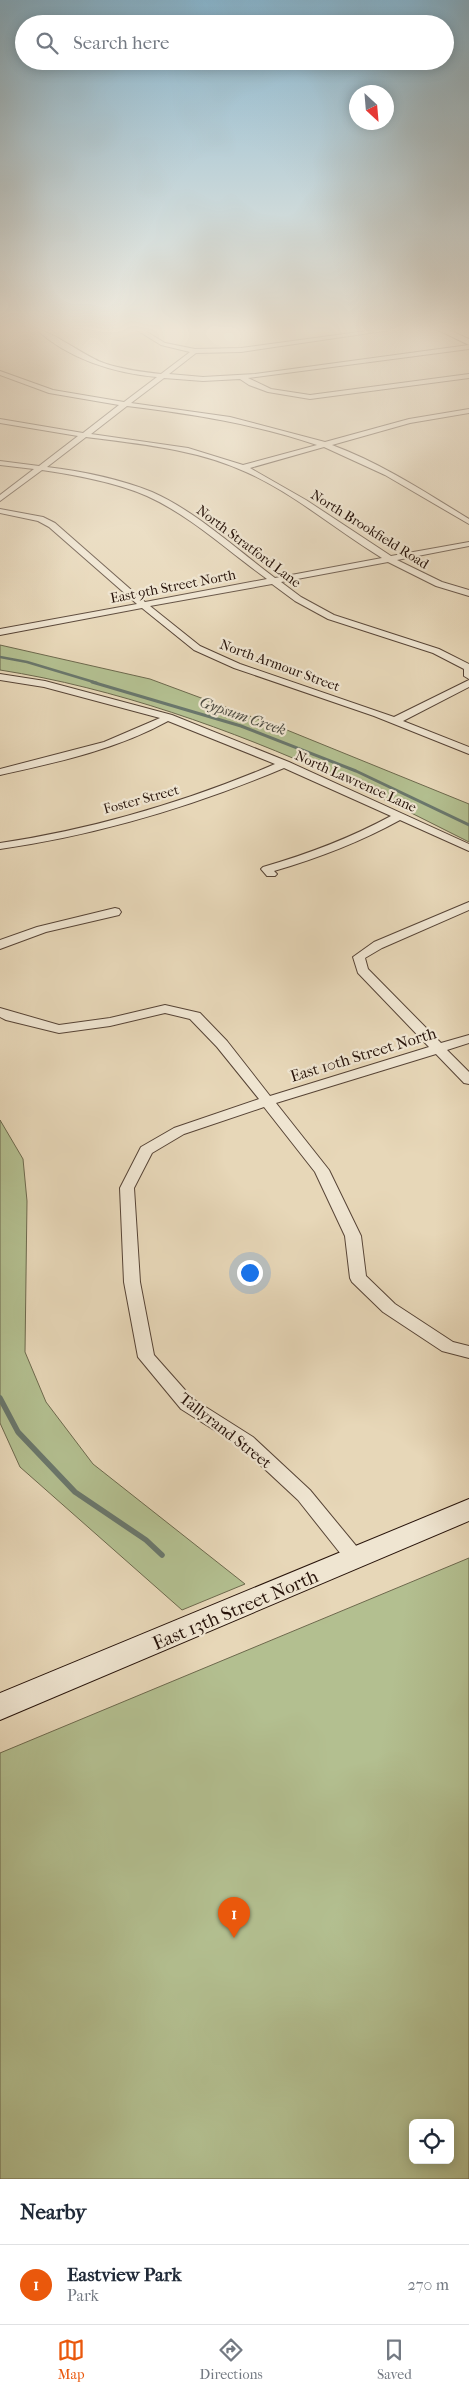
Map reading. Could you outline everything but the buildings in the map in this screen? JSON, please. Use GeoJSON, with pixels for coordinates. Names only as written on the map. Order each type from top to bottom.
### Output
{"type":"FeatureCollection","features":[{"type":"Feature","properties":{"kind":"main road","name":"East 13th Street North"},"geometry":{"type":"LineString","coordinates":[[0,1707],[469,1510]]}},
{"type":"Feature","properties":{"kind":"street","name":"North Brookfield Road"},"geometry":{"type":"LineString","coordinates":[[64,431],[180,449],[242,468],[301,501],[416,574],[469,593]]}},
{"type":"Feature","properties":{"kind":"street"},"geometry":{"type":"LineString","coordinates":[[0,499],[90,431]]}},
{"type":"Feature","properties":{"kind":"street"},"geometry":{"type":"LineString","coordinates":[[277,431],[325,445],[389,474],[469,522]]}},
{"type":"Feature","properties":{"kind":"street"},"geometry":{"type":"LineString","coordinates":[[242,468],[377,431]]}},
{"type":"Feature","properties":{"kind":"street","name":"North Stratford Lane"},"geometry":{"type":"LineString","coordinates":[[0,463],[40,468],[108,482],[149,494],[186,515],[298,599],[331,617],[436,651],[469,668],[469,676]]}},
{"type":"Feature","properties":{"kind":"street","name":"North Armour Street"},"geometry":{"type":"LineString","coordinates":[[0,511],[36,518],[52,525],[143,605],[197,648],[237,666],[395,721],[469,751]]}},
{"type":"Feature","properties":{"kind":"street","name":"East 9th Street North"},"geometry":{"type":"LineString","coordinates":[[0,632],[469,544]]}},
{"type":"Feature","properties":{"kind":"street","name":"North Lawrence Lane"},"geometry":{"type":"LineString","coordinates":[[0,676],[45,684],[168,717],[285,764],[469,848]]}},
{"type":"Feature","properties":{"kind":"street"},"geometry":{"type":"LineString","coordinates":[[395,721],[469,682]]}},
{"type":"Feature","properties":{"kind":"street"},"geometry":{"type":"LineString","coordinates":[[0,772],[100,749],[146,730],[168,717]]}},
{"type":"Feature","properties":{"kind":"street","name":"Foster Street"},"geometry":{"type":"LineString","coordinates":[[0,846],[156,811],[246,782],[285,764]]}},
{"type":"Feature","properties":{"kind":"street"},"geometry":{"type":"LineString","coordinates":[[271,874],[267,869],[313,856],[370,832],[400,816]]}},
{"type":"Feature","properties":{"kind":"street"},"geometry":{"type":"LineString","coordinates":[[469,906],[378,945],[359,957],[362,970],[469,1080]]}},
{"type":"Feature","properties":{"kind":"street"},"geometry":{"type":"LineString","coordinates":[[0,946],[11,940],[72,922],[115,912]]}},
{"type":"Feature","properties":{"kind":"street"},"geometry":{"type":"LineString","coordinates":[[0,1012],[11,1017],[59,1029],[110,1022],[165,1009],[194,1016],[222,1044],[322,1170],[353,1236],[358,1278],[389,1308],[448,1347],[469,1352]]}},
{"type":"Feature","properties":{"kind":"street","name":"East 10th Street North"},"geometry":{"type":"LineString","coordinates":[[268,1101],[469,1039]]}},
{"type":"Feature","properties":{"kind":"street","name":"Tallyrand Street"},"geometry":{"type":"LineString","coordinates":[[268,1101],[179,1131],[146,1150],[127,1188],[132,1282],[146,1357],[187,1404],[247,1442],[304,1495],[355,1558]]}},
{"type":"Feature","properties":{"kind":"green space"},"geometry":{"type":"Polygon","coordinates":[[[0,645],[150,679],[282,728],[469,804],[469,842],[296,759],[213,727],[129,699],[43,678],[0,670],[0,645]]]}},
{"type":"Feature","properties":{"kind":"green space"},"geometry":{"type":"Polygon","coordinates":[[[0,1120],[23,1159],[27,1201],[25,1352],[46,1402],[93,1464],[245,1584],[182,1610],[20,1467],[0,1423],[0,1120]]]}},
{"type":"Feature","properties":{"kind":"green space"},"geometry":{"type":"Polygon","coordinates":[[[469,1558],[469,2179],[0,2179],[0,1753],[469,1558]]]}},
{"type":"Feature","properties":{"kind":"waterway","name":"Gypsum Creek"},"geometry":{"type":"LineString","coordinates":[[0,657],[27,662],[97,683]]}},
{"type":"Feature","properties":{"kind":"waterway","name":"Gypsum Creek"},"geometry":{"type":"LineString","coordinates":[[92,682],[241,726],[356,771],[469,825]]}},
{"type":"Feature","properties":{"kind":"waterway"},"geometry":{"type":"LineString","coordinates":[[0,1398],[18,1432],[75,1492],[146,1540],[162,1555]]}},
{"type":"Feature","properties":{"kind":"place","name":"Eastview Park"},"geometry":{"type":"Point","coordinates":[234,1938]}}]}
